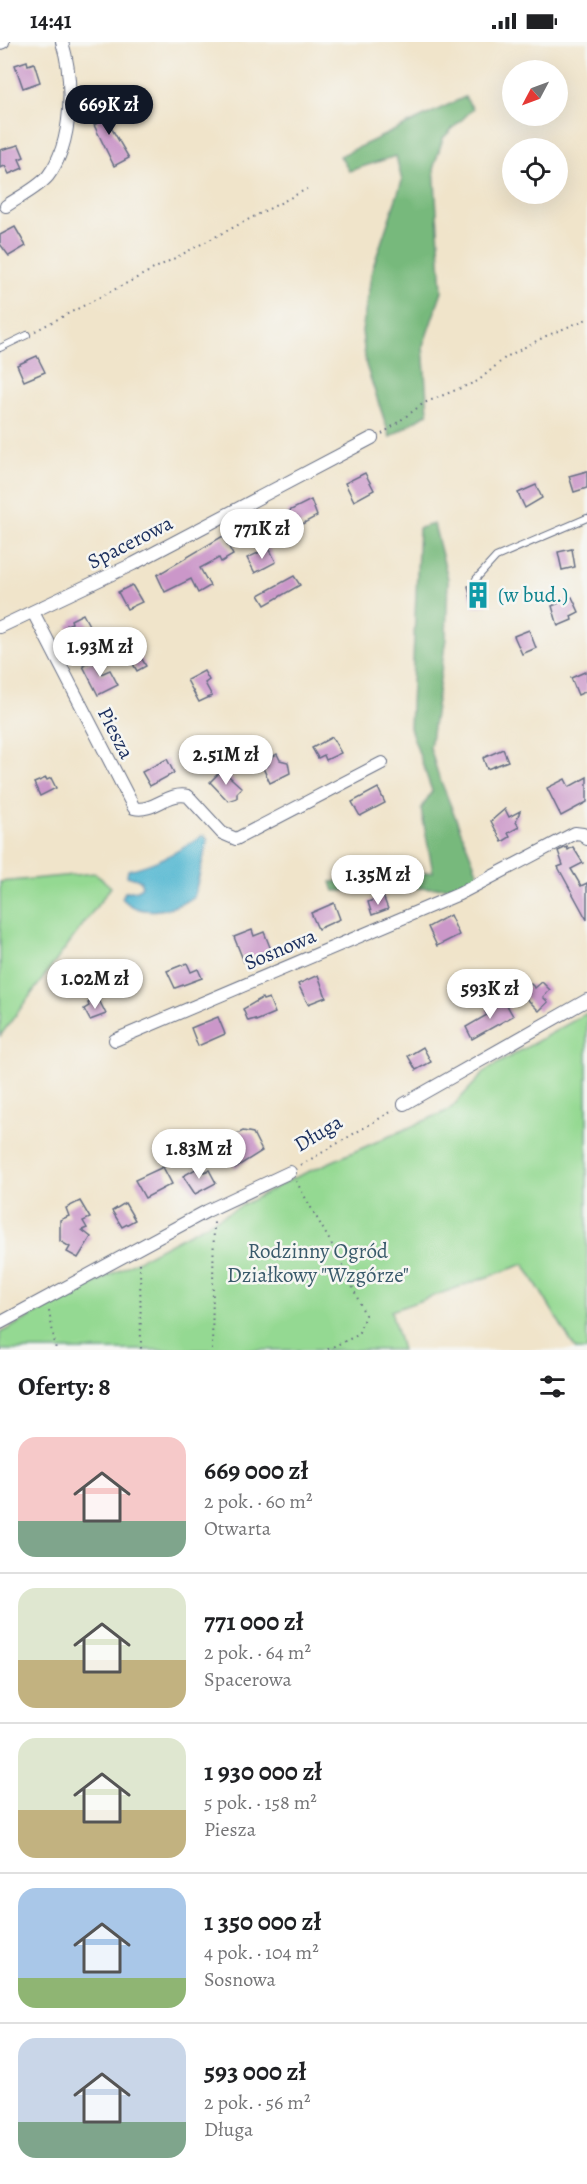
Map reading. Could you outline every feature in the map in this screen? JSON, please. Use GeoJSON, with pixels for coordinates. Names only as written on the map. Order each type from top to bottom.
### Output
{"type":"FeatureCollection","features":[{"type":"Feature","properties":{"kind":"street"},"geometry":{"type":"LineString","coordinates":[[6,206],[46,178],[60,157],[68,115],[68,68],[62,42]]}},
{"type":"Feature","properties":{"kind":"street","name":"Spacerowa"},"geometry":{"type":"LineString","coordinates":[[0,627],[133,564],[372,438]]}},
{"type":"Feature","properties":{"kind":"street","name":"Piesza"},"geometry":{"type":"LineString","coordinates":[[33,612],[134,808],[144,809],[173,796],[188,796],[222,833],[236,839],[381,764]]}},
{"type":"Feature","properties":{"kind":"street","name":"Sosnowa"},"geometry":{"type":"LineString","coordinates":[[115,1040],[459,894],[575,833],[583,834],[587,839]]}},
{"type":"Feature","properties":{"kind":"street"},"geometry":{"type":"LineString","coordinates":[[404,1104],[587,1000]]}},
{"type":"Feature","properties":{"kind":"street","name":"Długa"},"geometry":{"type":"LineString","coordinates":[[0,1323],[207,1211],[290,1172]]}},
{"type":"Feature","properties":{"kind":"lane"},"geometry":{"type":"LineString","coordinates":[[0,348],[27,335]]}},
{"type":"Feature","properties":{"kind":"lane"},"geometry":{"type":"LineString","coordinates":[[476,579],[496,557],[587,518]]}},
{"type":"Feature","properties":{"kind":"path"},"geometry":{"type":"LineString","coordinates":[[27,335],[307,189]]}},
{"type":"Feature","properties":{"kind":"path"},"geometry":{"type":"LineString","coordinates":[[372,438],[382,435],[424,403],[478,381],[513,353],[587,319]]}},
{"type":"Feature","properties":{"kind":"path","name":"Długa"},"geometry":{"type":"LineString","coordinates":[[290,1172],[404,1104]]}},
{"type":"Feature","properties":{"kind":"path"},"geometry":{"type":"LineString","coordinates":[[290,1172],[340,1260],[365,1315],[358,1335],[326,1350]]}},
{"type":"Feature","properties":{"kind":"path"},"geometry":{"type":"LineString","coordinates":[[207,1211],[215,1221],[212,1350]]}},
{"type":"Feature","properties":{"kind":"path"},"geometry":{"type":"LineString","coordinates":[[140,1263],[141,1350]]}},
{"type":"Feature","properties":{"kind":"path"},"geometry":{"type":"LineString","coordinates":[[45,1298],[56,1350]]}},
{"type":"Feature","properties":{"kind":"green space"},"geometry":{"type":"Polygon","coordinates":[[[465,97],[473,109],[443,138],[434,166],[442,291],[423,346],[428,413],[390,437],[366,365],[362,331],[372,270],[402,181],[396,156],[349,171],[340,156],[465,97]]]}},
{"type":"Feature","properties":{"kind":"green space"},"geometry":{"type":"Polygon","coordinates":[[[434,524],[448,579],[446,638],[430,748],[438,774],[479,876],[455,887],[334,891],[331,882],[433,872],[421,809],[432,791],[410,728],[419,528],[434,524]]]}},
{"type":"Feature","properties":{"kind":"green space"},"geometry":{"type":"Polygon","coordinates":[[[95,873],[111,887],[0,1036],[0,882],[95,873]]]}},
{"type":"Feature","properties":{"kind":"green space","name":"Rodzinny Ogród Działkowy \"Wzgórze\""},"geometry":{"type":"Polygon","coordinates":[[[587,1013],[587,1350],[576,1350],[524,1264],[391,1311],[402,1350],[0,1350],[0,1333],[294,1178],[449,1110],[488,1069],[587,1013]]]}},
{"type":"Feature","properties":{"kind":"water"},"geometry":{"type":"Polygon","coordinates":[[[203,835],[208,839],[194,897],[176,906],[157,910],[138,909],[129,905],[122,898],[125,892],[138,890],[142,886],[140,880],[127,876],[128,870],[167,856],[203,835]]]}},
{"type":"Feature","properties":{"kind":"building"},"geometry":{"type":"Polygon","coordinates":[[[27,61],[28,65],[34,63],[40,82],[23,88],[15,65],[27,61]]]}},
{"type":"Feature","properties":{"kind":"building"},"geometry":{"type":"Polygon","coordinates":[[[107,106],[115,121],[109,124],[129,158],[114,166],[94,125],[98,123],[92,114],[107,106]]]}},
{"type":"Feature","properties":{"kind":"building"},"geometry":{"type":"Polygon","coordinates":[[[19,145],[24,157],[19,159],[23,168],[9,174],[5,166],[0,168],[0,150],[19,145]]]}},
{"type":"Feature","properties":{"kind":"building"},"geometry":{"type":"Polygon","coordinates":[[[15,227],[26,246],[9,256],[0,244],[0,235],[15,227]]]}},
{"type":"Feature","properties":{"kind":"building"},"geometry":{"type":"Polygon","coordinates":[[[37,356],[45,372],[24,381],[17,365],[37,356]]]}},
{"type":"Feature","properties":{"kind":"building"},"geometry":{"type":"Polygon","coordinates":[[[587,471],[587,488],[574,492],[569,476],[587,471]]]}},
{"type":"Feature","properties":{"kind":"building"},"geometry":{"type":"Polygon","coordinates":[[[365,473],[374,490],[354,501],[345,483],[365,473]]]}},
{"type":"Feature","properties":{"kind":"building"},"geometry":{"type":"Polygon","coordinates":[[[536,485],[542,498],[525,508],[518,493],[536,485]]]}},
{"type":"Feature","properties":{"kind":"building"},"geometry":{"type":"Polygon","coordinates":[[[311,500],[317,516],[295,528],[287,512],[311,500]]]}},
{"type":"Feature","properties":{"kind":"building"},"geometry":{"type":"Polygon","coordinates":[[[223,536],[233,555],[221,562],[219,558],[200,568],[210,586],[198,593],[191,579],[165,592],[157,575],[223,536]]]}},
{"type":"Feature","properties":{"kind":"building"},"geometry":{"type":"Polygon","coordinates":[[[269,548],[276,562],[255,573],[247,558],[269,548]]]}},
{"type":"Feature","properties":{"kind":"building"},"geometry":{"type":"Polygon","coordinates":[[[572,549],[575,567],[562,570],[558,552],[572,549]]]}},
{"type":"Feature","properties":{"kind":"building"},"geometry":{"type":"Polygon","coordinates":[[[294,576],[300,585],[265,605],[259,595],[294,576]]]}},
{"type":"Feature","properties":{"kind":"building","name":"(w bud.)"},"geometry":{"type":"Polygon","coordinates":[[[483,583],[487,605],[473,607],[468,586],[483,583]]]}},
{"type":"Feature","properties":{"kind":"building"},"geometry":{"type":"Polygon","coordinates":[[[132,585],[142,602],[127,609],[118,592],[132,585]]]}},
{"type":"Feature","properties":{"kind":"building"},"geometry":{"type":"Polygon","coordinates":[[[572,597],[579,612],[571,616],[572,620],[558,626],[552,606],[572,597]]]}},
{"type":"Feature","properties":{"kind":"building"},"geometry":{"type":"Polygon","coordinates":[[[83,614],[91,629],[73,636],[67,625],[72,623],[71,620],[83,614]]]}},
{"type":"Feature","properties":{"kind":"building"},"geometry":{"type":"Polygon","coordinates":[[[529,630],[536,648],[522,654],[514,636],[529,630]]]}},
{"type":"Feature","properties":{"kind":"building"},"geometry":{"type":"Polygon","coordinates":[[[135,647],[146,666],[137,671],[126,652],[135,647]]]}},
{"type":"Feature","properties":{"kind":"building"},"geometry":{"type":"Polygon","coordinates":[[[94,660],[101,674],[110,670],[118,685],[98,695],[83,666],[94,660]]]}},
{"type":"Feature","properties":{"kind":"building"},"geometry":{"type":"Polygon","coordinates":[[[204,671],[209,680],[205,683],[212,696],[199,702],[187,680],[204,671]]]}},
{"type":"Feature","properties":{"kind":"building"},"geometry":{"type":"Polygon","coordinates":[[[587,671],[587,691],[578,695],[571,678],[587,671]]]}},
{"type":"Feature","properties":{"kind":"building"},"geometry":{"type":"Polygon","coordinates":[[[332,737],[341,753],[326,760],[324,755],[318,758],[312,748],[332,737]]]}},
{"type":"Feature","properties":{"kind":"building"},"geometry":{"type":"Polygon","coordinates":[[[503,749],[508,761],[487,769],[483,758],[503,749]]]}},
{"type":"Feature","properties":{"kind":"building"},"geometry":{"type":"Polygon","coordinates":[[[277,754],[280,760],[288,762],[290,773],[270,783],[263,768],[269,764],[266,760],[277,754]]]}},
{"type":"Feature","properties":{"kind":"building"},"geometry":{"type":"Polygon","coordinates":[[[167,759],[174,773],[150,786],[142,772],[167,759]]]}},
{"type":"Feature","properties":{"kind":"building"},"geometry":{"type":"Polygon","coordinates":[[[222,770],[242,788],[237,793],[237,798],[228,801],[210,782],[222,770]]]}},
{"type":"Feature","properties":{"kind":"building"},"geometry":{"type":"Polygon","coordinates":[[[587,777],[587,802],[561,816],[547,788],[565,779],[569,787],[587,777]]]}},
{"type":"Feature","properties":{"kind":"building"},"geometry":{"type":"Polygon","coordinates":[[[46,778],[47,780],[51,778],[56,788],[40,796],[34,783],[46,778]]]}},
{"type":"Feature","properties":{"kind":"building"},"geometry":{"type":"Polygon","coordinates":[[[378,788],[385,803],[360,816],[352,802],[378,788]]]}},
{"type":"Feature","properties":{"kind":"building"},"geometry":{"type":"Polygon","coordinates":[[[505,809],[509,817],[520,811],[516,822],[519,827],[508,833],[510,837],[502,842],[491,821],[505,809]]]}},
{"type":"Feature","properties":{"kind":"building"},"geometry":{"type":"Polygon","coordinates":[[[567,847],[568,850],[573,847],[583,863],[571,869],[581,886],[587,883],[587,920],[558,867],[563,865],[558,851],[567,847]]]}},
{"type":"Feature","properties":{"kind":"building"},"geometry":{"type":"Polygon","coordinates":[[[383,896],[388,909],[372,915],[368,902],[383,896]]]}},
{"type":"Feature","properties":{"kind":"building"},"geometry":{"type":"Polygon","coordinates":[[[334,903],[340,919],[318,929],[311,913],[334,903]]]}},
{"type":"Feature","properties":{"kind":"building"},"geometry":{"type":"Polygon","coordinates":[[[450,915],[459,935],[437,946],[428,927],[450,915]]]}},
{"type":"Feature","properties":{"kind":"building"},"geometry":{"type":"Polygon","coordinates":[[[252,930],[254,936],[264,932],[272,952],[244,962],[234,937],[252,930]]]}},
{"type":"Feature","properties":{"kind":"building"},"geometry":{"type":"Polygon","coordinates":[[[187,963],[191,972],[198,969],[202,978],[175,988],[167,971],[187,963]]]}},
{"type":"Feature","properties":{"kind":"building"},"geometry":{"type":"Polygon","coordinates":[[[318,975],[326,997],[308,1004],[298,984],[318,975]]]}},
{"type":"Feature","properties":{"kind":"building"},"geometry":{"type":"Polygon","coordinates":[[[542,982],[550,990],[543,997],[548,1002],[539,1011],[521,993],[531,984],[535,988],[542,982]]]}},
{"type":"Feature","properties":{"kind":"building"},"geometry":{"type":"Polygon","coordinates":[[[98,998],[106,1014],[90,1020],[84,1009],[89,1006],[88,1003],[98,998]]]}},
{"type":"Feature","properties":{"kind":"building"},"geometry":{"type":"Polygon","coordinates":[[[262,998],[263,1000],[269,998],[275,1013],[256,1021],[255,1019],[248,1021],[243,1009],[262,998]]]}},
{"type":"Feature","properties":{"kind":"building"},"geometry":{"type":"Polygon","coordinates":[[[504,1000],[513,1016],[472,1039],[466,1027],[487,1015],[485,1011],[504,1000]]]}},
{"type":"Feature","properties":{"kind":"building"},"geometry":{"type":"Polygon","coordinates":[[[218,1017],[225,1034],[198,1046],[191,1028],[218,1017]]]}},
{"type":"Feature","properties":{"kind":"building"},"geometry":{"type":"Polygon","coordinates":[[[423,1047],[431,1062],[416,1070],[408,1056],[423,1047]]]}},
{"type":"Feature","properties":{"kind":"building"},"geometry":{"type":"Polygon","coordinates":[[[243,1131],[253,1133],[262,1151],[235,1168],[221,1142],[243,1131]]]}},
{"type":"Feature","properties":{"kind":"building"},"geometry":{"type":"Polygon","coordinates":[[[201,1166],[204,1172],[209,1170],[216,1183],[195,1194],[183,1176],[201,1166]]]}},
{"type":"Feature","properties":{"kind":"building"},"geometry":{"type":"Polygon","coordinates":[[[163,1167],[172,1184],[145,1198],[135,1180],[163,1167]]]}},
{"type":"Feature","properties":{"kind":"building"},"geometry":{"type":"Polygon","coordinates":[[[80,1201],[90,1218],[83,1221],[87,1228],[82,1230],[91,1237],[78,1258],[67,1252],[70,1247],[60,1241],[60,1220],[69,1216],[66,1208],[80,1201]]]}},
{"type":"Feature","properties":{"kind":"building"},"geometry":{"type":"Polygon","coordinates":[[[125,1203],[135,1220],[122,1227],[112,1211],[125,1203]]]}},
{"type":"Feature","properties":{"kind":"place","name":"(w bud.)"},"geometry":{"type":"Point","coordinates":[478,595]}}]}
